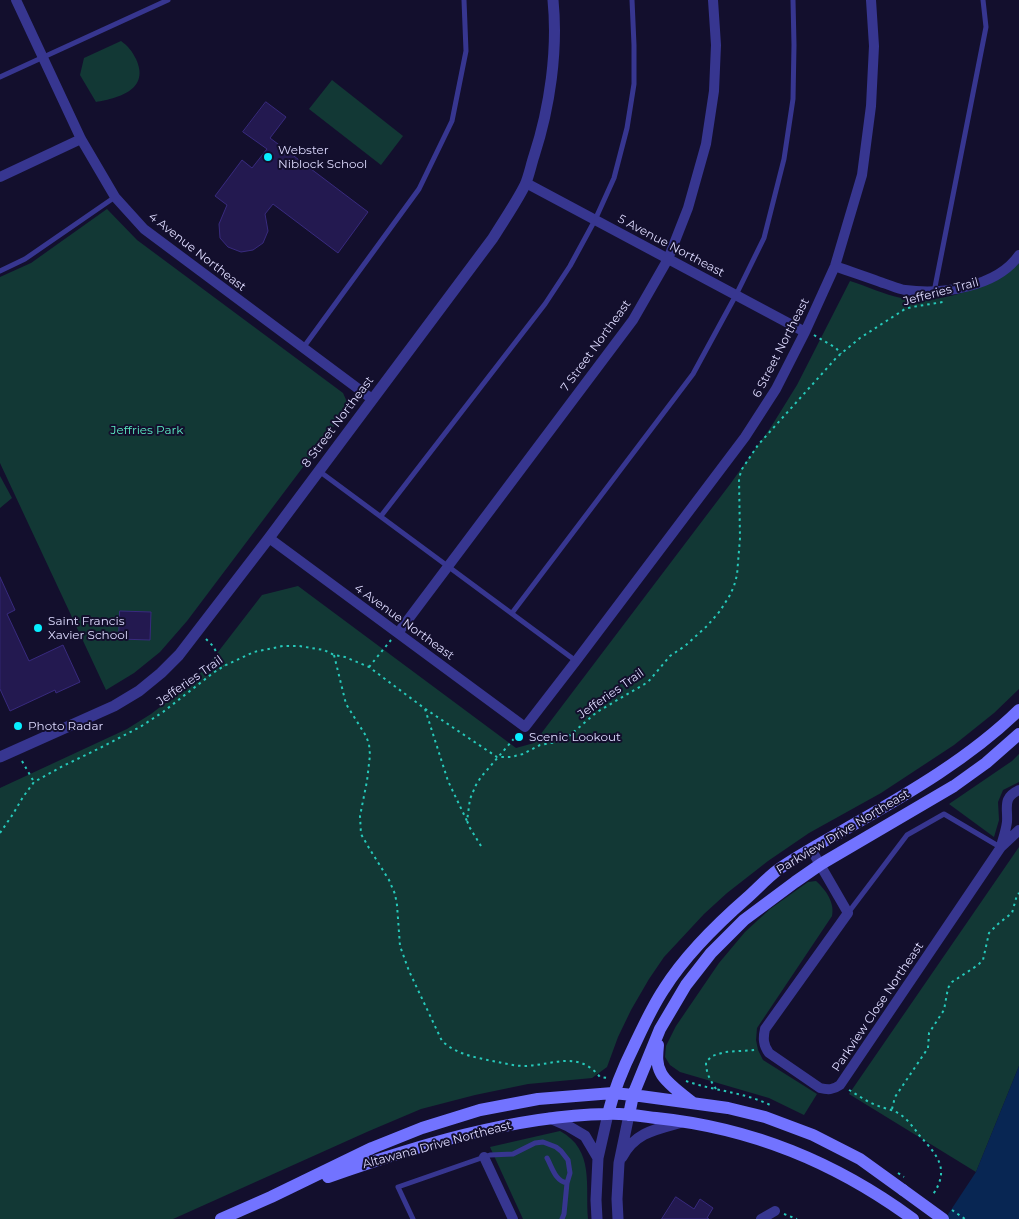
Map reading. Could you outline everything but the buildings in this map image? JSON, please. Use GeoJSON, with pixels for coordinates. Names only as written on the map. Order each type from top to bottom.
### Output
{"type":"FeatureCollection","features":[{"type":"Feature","properties":{"kind":"main road","name":"Parkview Drive Northeast"},"geometry":{"type":"LineString","coordinates":[[608,1114],[613,1093],[619,1079],[664,989],[692,952],[728,914],[778,870],[943,770],[979,744],[1019,710]]}},
{"type":"Feature","properties":{"kind":"main road","name":"Parkview Drive Northeast"},"geometry":{"type":"LineString","coordinates":[[629,1115],[633,1094],[660,1029],[686,984],[711,953],[744,920],[821,864],[954,786],[986,763],[1019,734]]}},
{"type":"Feature","properties":{"kind":"main road"},"geometry":{"type":"LineString","coordinates":[[660,1029],[657,1059],[661,1074],[693,1103]]}},
{"type":"Feature","properties":{"kind":"main road","name":"Altawana Drive Northeast"},"geometry":{"type":"LineString","coordinates":[[220,1219],[372,1148],[430,1125],[480,1110],[538,1099],[613,1093],[633,1094],[728,1108],[765,1117],[813,1135],[860,1160],[904,1190],[947,1214]]}},
{"type":"Feature","properties":{"kind":"main road","name":"Altawana Drive Northeast"},"geometry":{"type":"LineString","coordinates":[[271,1196],[375,1160],[483,1131],[550,1118],[608,1114],[686,1121],[722,1128],[760,1139],[804,1155],[852,1179],[893,1204],[913,1219]]}},
{"type":"Feature","properties":{"kind":"street","name":"4 Avenue Northeast"},"geometry":{"type":"LineString","coordinates":[[16,0],[81,139],[115,197],[144,230],[372,399]]}},
{"type":"Feature","properties":{"kind":"street","name":"8 Street Northeast"},"geometry":{"type":"LineString","coordinates":[[0,757],[114,706],[139,691],[179,655],[494,238],[526,183],[546,112],[554,44],[552,0]]}},
{"type":"Feature","properties":{"kind":"street","name":"7 Street Northeast"},"geometry":{"type":"LineString","coordinates":[[398,633],[633,320],[668,259],[688,208],[706,144],[714,91],[716,45],[713,0]]}},
{"type":"Feature","properties":{"kind":"street","name":"6 Street Northeast"},"geometry":{"type":"LineString","coordinates":[[525,726],[745,437],[776,389],[805,332],[836,266],[862,175],[871,106],[874,46],[871,0]]}},
{"type":"Feature","properties":{"kind":"street"},"geometry":{"type":"LineString","coordinates":[[0,177],[81,139]]}},
{"type":"Feature","properties":{"kind":"street","name":"5 Avenue Northeast"},"geometry":{"type":"LineString","coordinates":[[526,183],[805,332]]}},
{"type":"Feature","properties":{"kind":"street"},"geometry":{"type":"LineString","coordinates":[[836,266],[904,290],[934,292],[978,283],[997,274],[1013,263],[1019,255]]}},
{"type":"Feature","properties":{"kind":"street","name":"4 Avenue Northeast"},"geometry":{"type":"LineString","coordinates":[[269,538],[525,726]]}},
{"type":"Feature","properties":{"kind":"street","name":"Parkview Close Northeast"},"geometry":{"type":"LineString","coordinates":[[1001,847],[1007,822],[1006,804],[1013,793],[1019,790]]}},
{"type":"Feature","properties":{"kind":"street","name":"Parkview Close Northeast"},"geometry":{"type":"LineString","coordinates":[[766,1049],[820,1088],[835,1089],[840,1085],[1001,847],[1019,830]]}},
{"type":"Feature","properties":{"kind":"street"},"geometry":{"type":"LineString","coordinates":[[766,1049],[763,1038],[765,1029],[848,913],[812,849]]}},
{"type":"Feature","properties":{"kind":"street","name":"Parkview Drive Northeast"},"geometry":{"type":"LineString","coordinates":[[597,1219],[598,1158],[608,1114]]}},
{"type":"Feature","properties":{"kind":"street","name":"Parkview Drive Northeast"},"geometry":{"type":"LineString","coordinates":[[618,1219],[619,1162],[629,1115]]}},
{"type":"Feature","properties":{"kind":"street"},"geometry":{"type":"LineString","coordinates":[[550,1118],[585,1136],[598,1158]]}},
{"type":"Feature","properties":{"kind":"street"},"geometry":{"type":"LineString","coordinates":[[619,1162],[627,1148],[637,1138],[651,1131],[686,1121]]}},
{"type":"Feature","properties":{"kind":"street"},"geometry":{"type":"LineString","coordinates":[[484,1157],[513,1219]]}},
{"type":"Feature","properties":{"kind":"street"},"geometry":{"type":"LineString","coordinates":[[761,1219],[775,1211]]}},
{"type":"Feature","properties":{"kind":"lane"},"geometry":{"type":"LineString","coordinates":[[0,77],[168,0]]}},
{"type":"Feature","properties":{"kind":"lane"},"geometry":{"type":"LineString","coordinates":[[303,348],[419,189],[452,121],[466,51],[464,0]]}},
{"type":"Feature","properties":{"kind":"lane"},"geometry":{"type":"LineString","coordinates":[[381,516],[545,304],[570,266],[595,220],[614,178],[627,128],[634,84],[632,0]]}},
{"type":"Feature","properties":{"kind":"lane"},"geometry":{"type":"LineString","coordinates":[[512,613],[693,374],[736,295],[764,238],[784,159],[793,99],[793,0]]}},
{"type":"Feature","properties":{"kind":"lane"},"geometry":{"type":"LineString","coordinates":[[934,292],[986,27],[983,0]]}},
{"type":"Feature","properties":{"kind":"lane"},"geometry":{"type":"LineString","coordinates":[[0,271],[25,259],[115,197]]}},
{"type":"Feature","properties":{"kind":"lane"},"geometry":{"type":"LineString","coordinates":[[319,471],[576,661]]}},
{"type":"Feature","properties":{"kind":"lane"},"geometry":{"type":"LineString","coordinates":[[848,913],[907,835],[944,814],[1001,847]]}},
{"type":"Feature","properties":{"kind":"lane"},"geometry":{"type":"LineString","coordinates":[[413,1219],[398,1187],[490,1155],[513,1154],[535,1143],[543,1142],[561,1151],[568,1160],[570,1173],[566,1183],[562,1219]]}},
{"type":"Feature","properties":{"kind":"lane"},"geometry":{"type":"LineString","coordinates":[[547,1158],[558,1179],[562,1183],[566,1183]]}},
{"type":"Feature","properties":{"kind":"path","name":"Jefferies Trail"},"geometry":{"type":"LineString","coordinates":[[0,833],[34,782],[140,727],[224,666],[254,652],[282,646],[299,646],[324,650],[369,667],[424,708],[498,757],[511,757],[523,754],[540,745],[562,740],[597,712],[648,682],[670,656],[686,646],[707,626],[720,610],[730,595],[738,575],[740,538],[739,478],[746,462],[763,439],[841,354],[860,338],[905,309],[949,300]]}},
{"type":"Feature","properties":{"kind":"path"},"geometry":{"type":"LineString","coordinates":[[805,332],[836,348],[841,354]]}},
{"type":"Feature","properties":{"kind":"path"},"geometry":{"type":"LineString","coordinates":[[197,631],[212,646],[224,666]]}},
{"type":"Feature","properties":{"kind":"path"},"geometry":{"type":"LineString","coordinates":[[369,667],[398,633]]}},
{"type":"Feature","properties":{"kind":"path"},"geometry":{"type":"LineString","coordinates":[[334,655],[346,704],[369,744],[370,756],[367,781],[360,816],[362,834],[368,848],[389,880],[397,905],[400,946],[409,972],[442,1041],[448,1047],[470,1056],[523,1066],[567,1060],[577,1061],[594,1070],[600,1077],[619,1079]]}},
{"type":"Feature","properties":{"kind":"path"},"geometry":{"type":"LineString","coordinates":[[424,708],[448,781],[470,828],[481,846]]}},
{"type":"Feature","properties":{"kind":"path"},"geometry":{"type":"LineString","coordinates":[[467,820],[470,799],[476,785],[525,726]]}},
{"type":"Feature","properties":{"kind":"path"},"geometry":{"type":"LineString","coordinates":[[20,758],[34,782]]}},
{"type":"Feature","properties":{"kind":"path"},"geometry":{"type":"LineString","coordinates":[[892,1110],[895,1097],[928,1048],[929,1033],[944,1010],[948,988],[952,982],[972,970],[983,960],[989,933],[1012,913],[1019,893]]}},
{"type":"Feature","properties":{"kind":"path"},"geometry":{"type":"LineString","coordinates":[[686,1081],[716,1089],[706,1070],[706,1062],[712,1056],[725,1052],[766,1049]]}},
{"type":"Feature","properties":{"kind":"path"},"geometry":{"type":"LineString","coordinates":[[840,1085],[874,1105],[902,1115],[932,1150],[938,1158],[941,1171],[938,1186],[930,1199]]}},
{"type":"Feature","properties":{"kind":"path"},"geometry":{"type":"LineString","coordinates":[[947,1214],[965,1219]]}},
{"type":"Feature","properties":{"kind":"green space"},"geometry":{"type":"Polygon","coordinates":[[[121,41],[130,49],[136,59],[139,78],[136,85],[123,95],[96,102],[80,75],[84,58],[121,41]]]}},
{"type":"Feature","properties":{"kind":"green space"},"geometry":{"type":"Polygon","coordinates":[[[332,80],[403,136],[381,165],[309,109],[332,80]]]}},
{"type":"Feature","properties":{"kind":"green space","name":"Jeffries Park"},"geometry":{"type":"Polygon","coordinates":[[[107,209],[137,240],[343,393],[347,402],[346,410],[187,621],[160,652],[134,673],[106,690],[0,463],[0,277],[31,263],[107,209]]]}},
{"type":"Feature","properties":{"kind":"green space"},"geometry":{"type":"Polygon","coordinates":[[[1019,263],[1019,689],[994,713],[954,745],[881,793],[809,833],[768,861],[727,893],[704,914],[664,957],[631,1010],[618,1037],[607,1067],[592,1078],[528,1084],[421,1109],[173,1219],[0,1219],[0,788],[127,729],[151,714],[190,684],[208,665],[262,595],[298,586],[516,748],[534,743],[731,483],[771,427],[797,385],[850,281],[895,297],[915,300],[930,299],[947,297],[980,287],[1008,272],[1019,263]]]}},
{"type":"Feature","properties":{"kind":"green space"},"geometry":{"type":"Polygon","coordinates":[[[0,476],[12,498],[0,508],[0,476]]]}},
{"type":"Feature","properties":{"kind":"green space"},"geometry":{"type":"Polygon","coordinates":[[[1019,754],[1019,782],[1003,790],[998,802],[999,820],[994,837],[949,804],[1012,761],[1019,754]]]}},
{"type":"Feature","properties":{"kind":"green space"},"geometry":{"type":"Polygon","coordinates":[[[1019,847],[1019,1066],[976,1172],[849,1094],[1019,847]]]}},
{"type":"Feature","properties":{"kind":"green space"},"geometry":{"type":"Polygon","coordinates":[[[816,881],[829,897],[833,911],[832,916],[757,1028],[756,1040],[763,1060],[817,1094],[804,1115],[769,1098],[680,1072],[670,1065],[665,1057],[666,1046],[676,1026],[719,963],[745,932],[770,909],[808,882],[816,881]]]}},
{"type":"Feature","properties":{"kind":"green space"},"geometry":{"type":"Polygon","coordinates":[[[560,1131],[579,1148],[583,1158],[587,1182],[588,1219],[523,1219],[490,1147],[560,1131]]]}},
{"type":"Feature","properties":{"kind":"water"},"geometry":{"type":"Polygon","coordinates":[[[1019,1066],[1019,1219],[945,1219],[976,1172],[1019,1066]]]}},
{"type":"Feature","properties":{"kind":"place","name":"Webster Niblock School"},"geometry":{"type":"Point","coordinates":[268,157]}},
{"type":"Feature","properties":{"kind":"place","name":"Saint Francis Xavier School"},"geometry":{"type":"Point","coordinates":[38,628]}},
{"type":"Feature","properties":{"kind":"place","name":"Photo Radar"},"geometry":{"type":"Point","coordinates":[18,726]}},
{"type":"Feature","properties":{"kind":"place","name":"Scenic Lookout"},"geometry":{"type":"Point","coordinates":[519,737]}}]}
